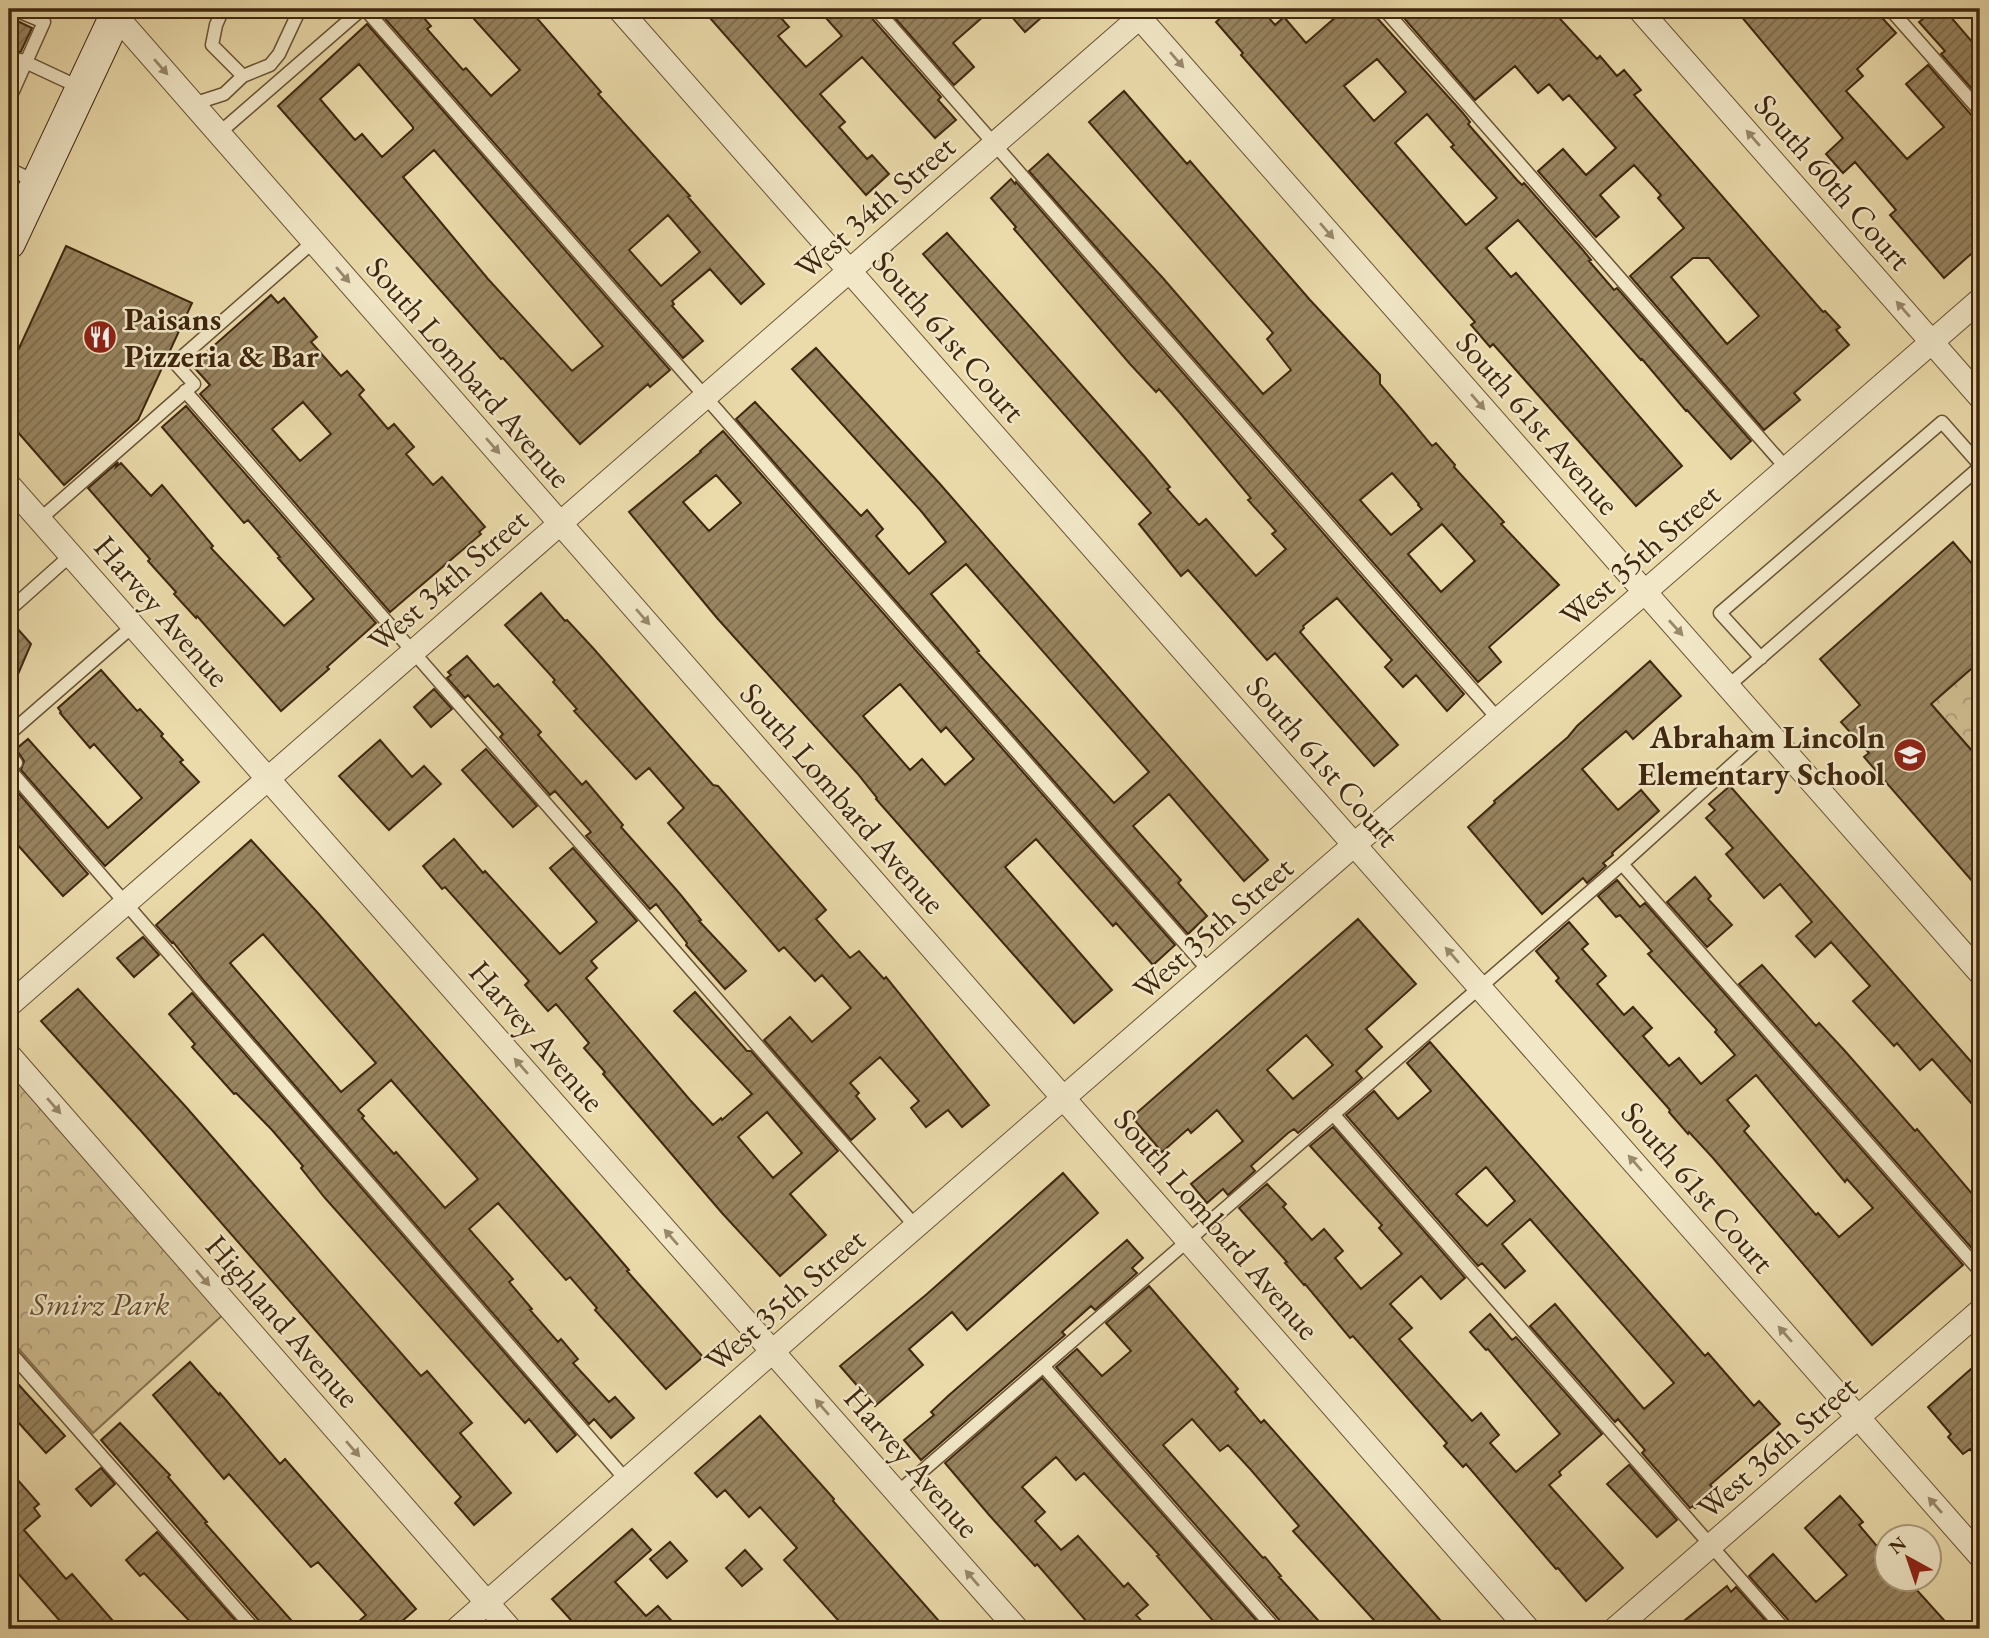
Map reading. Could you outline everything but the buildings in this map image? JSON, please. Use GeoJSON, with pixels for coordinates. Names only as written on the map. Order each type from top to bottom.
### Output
{"type":"FeatureCollection","features":[{"type":"Feature","properties":{"kind":"main road"},"geometry":{"type":"LineString","coordinates":[[9,243],[115,11]]}},
{"type":"Feature","properties":{"kind":"street","name":"South 61st Court"},"geometry":{"type":"LineString","coordinates":[[619,9],[1980,1556]]}},
{"type":"Feature","properties":{"kind":"street","name":"South 60th Court"},"geometry":{"type":"LineString","coordinates":[[1639,9],[1980,397]]}},
{"type":"Feature","properties":{"kind":"street","name":"South Lombard Avenue"},"geometry":{"type":"LineString","coordinates":[[115,11],[218,134],[1066,1098],[1528,1629]]}},
{"type":"Feature","properties":{"kind":"street","name":"West 34th Street"},"geometry":{"type":"LineString","coordinates":[[9,1005],[996,143],[1140,12]]}},
{"type":"Feature","properties":{"kind":"street","name":"South 61st Avenue"},"geometry":{"type":"LineString","coordinates":[[1140,12],[1980,973]]}},
{"type":"Feature","properties":{"kind":"street","name":"West 35th Street"},"geometry":{"type":"LineString","coordinates":[[457,1629],[1980,300]]}},
{"type":"Feature","properties":{"kind":"street","name":"Harvey Avenue"},"geometry":{"type":"LineString","coordinates":[[9,485],[1017,1629]]}},
{"type":"Feature","properties":{"kind":"street","name":"Highland Avenue"},"geometry":{"type":"LineString","coordinates":[[9,1055],[510,1629]]}},
{"type":"Feature","properties":{"kind":"street","name":"West 36th Street"},"geometry":{"type":"LineString","coordinates":[[1615,1629],[1980,1311]]}},
{"type":"Feature","properties":{"kind":"lane"},"geometry":{"type":"LineString","coordinates":[[10,95],[44,22],[13,9]]}},
{"type":"Feature","properties":{"kind":"lane"},"geometry":{"type":"LineString","coordinates":[[223,9],[212,45],[243,76]]}},
{"type":"Feature","properties":{"kind":"lane"},"geometry":{"type":"LineString","coordinates":[[193,104],[224,94],[243,76],[270,65],[279,54],[300,9]]}},
{"type":"Feature","properties":{"kind":"lane"},"geometry":{"type":"LineString","coordinates":[[218,134],[364,9],[1210,972]]}},
{"type":"Feature","properties":{"kind":"lane"},"geometry":{"type":"LineString","coordinates":[[876,9],[1499,720]]}},
{"type":"Feature","properties":{"kind":"lane"},"geometry":{"type":"LineString","coordinates":[[1384,9],[1787,469]]}},
{"type":"Feature","properties":{"kind":"lane"},"geometry":{"type":"LineString","coordinates":[[1890,9],[1980,111]]}},
{"type":"Feature","properties":{"kind":"lane"},"geometry":{"type":"LineString","coordinates":[[24,62],[81,89]]}},
{"type":"Feature","properties":{"kind":"lane"},"geometry":{"type":"LineString","coordinates":[[9,169],[38,183]]}},
{"type":"Feature","properties":{"kind":"lane"},"geometry":{"type":"LineString","coordinates":[[39,520],[194,384],[174,363],[313,242]]}},
{"type":"Feature","properties":{"kind":"lane"},"geometry":{"type":"LineString","coordinates":[[185,391],[917,1228]]}},
{"type":"Feature","properties":{"kind":"lane"},"geometry":{"type":"LineString","coordinates":[[1728,686],[1761,658],[1980,466],[1942,422],[1720,612],[1761,658]]}},
{"type":"Feature","properties":{"kind":"lane"},"geometry":{"type":"LineString","coordinates":[[9,596],[16,604],[71,555]]}},
{"type":"Feature","properties":{"kind":"lane"},"geometry":{"type":"LineString","coordinates":[[9,734],[133,626]]}},
{"type":"Feature","properties":{"kind":"lane"},"geometry":{"type":"LineString","coordinates":[[897,1493],[1622,864],[1768,732]]}},
{"type":"Feature","properties":{"kind":"lane"},"geometry":{"type":"LineString","coordinates":[[9,754],[16,763],[9,769],[627,1481]]}},
{"type":"Feature","properties":{"kind":"lane"},"geometry":{"type":"LineString","coordinates":[[1622,864],[1980,1271]]}},
{"type":"Feature","properties":{"kind":"lane"},"geometry":{"type":"LineString","coordinates":[[1333,1115],[1784,1629]]}},
{"type":"Feature","properties":{"kind":"lane"},"geometry":{"type":"LineString","coordinates":[[9,1351],[254,1629]]}},
{"type":"Feature","properties":{"kind":"lane"},"geometry":{"type":"LineString","coordinates":[[1044,1367],[1275,1629]]}},
{"type":"Feature","properties":{"kind":"green space"},"geometry":{"type":"Polygon","coordinates":[[[1980,661],[1980,760],[1931,704],[1980,661]]]}},
{"type":"Feature","properties":{"kind":"green space","name":"Smirz Park"},"geometry":{"type":"Polygon","coordinates":[[[9,1065],[226,1312],[93,1433],[9,1338],[9,1065]]]}},
{"type":"Feature","properties":{"kind":"place","name":"Paisans Pizzeria & Bar"},"geometry":{"type":"Point","coordinates":[100,337]}},
{"type":"Feature","properties":{"kind":"place","name":"Abraham Lincoln Elementary School"},"geometry":{"type":"Point","coordinates":[1910,755]}}]}
